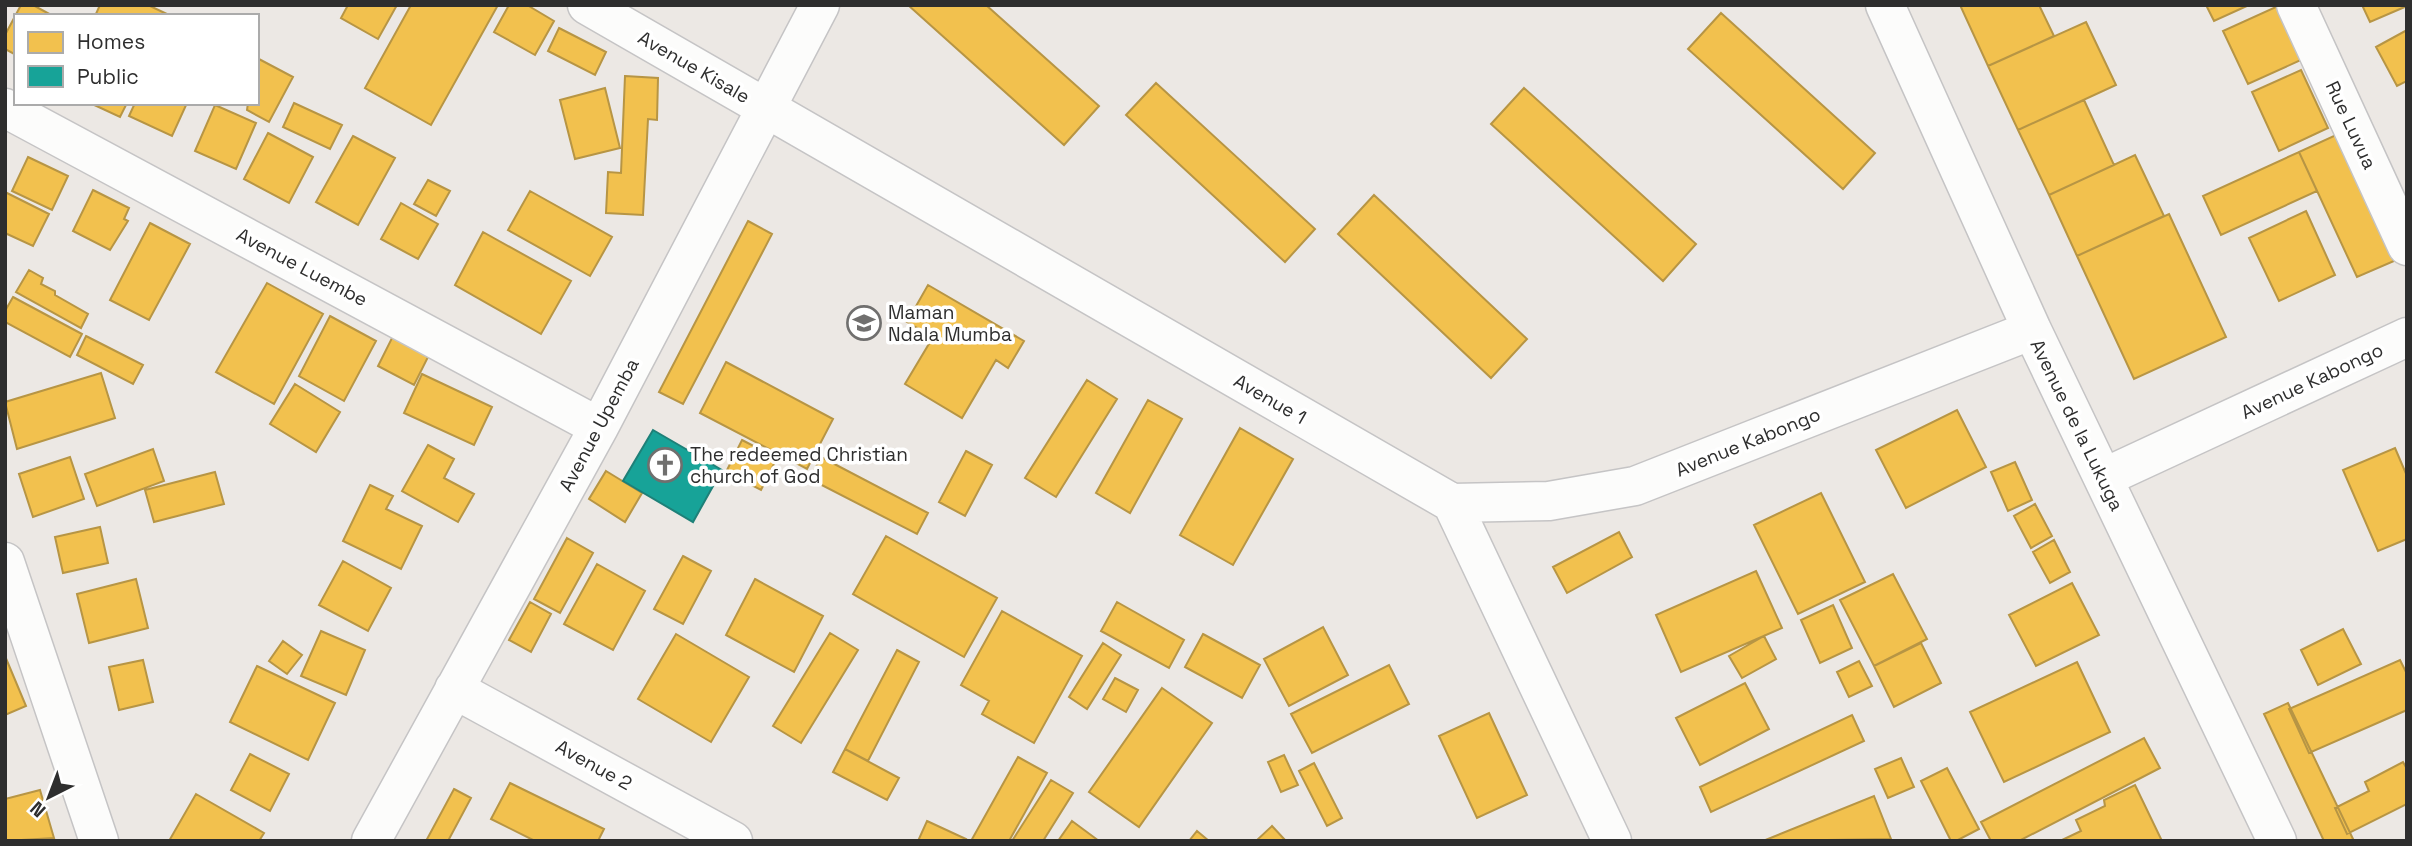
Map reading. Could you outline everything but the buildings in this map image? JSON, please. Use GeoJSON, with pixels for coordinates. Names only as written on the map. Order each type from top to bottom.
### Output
{"type":"FeatureCollection","features":[{"type":"Feature","properties":{"kind":"street","name":"Avenue Kisale"},"geometry":{"type":"LineString","coordinates":[[587,5],[765,107]]}},
{"type":"Feature","properties":{"kind":"street","name":"Avenue Upemba"},"geometry":{"type":"LineString","coordinates":[[371,841],[599,427],[820,5]]}},
{"type":"Feature","properties":{"kind":"street","name":"Avenue de la Lukuga"},"geometry":{"type":"LineString","coordinates":[[1885,5],[2032,330],[2277,841]]}},
{"type":"Feature","properties":{"kind":"street","name":"Rue Luvua"},"geometry":{"type":"LineString","coordinates":[[2296,5],[2407,246]]}},
{"type":"Feature","properties":{"kind":"street","name":"Avenue 1"},"geometry":{"type":"LineString","coordinates":[[765,107],[1452,503]]}},
{"type":"Feature","properties":{"kind":"street","name":"Avenue Luembe"},"geometry":{"type":"LineString","coordinates":[[5,108],[599,427]]}},
{"type":"Feature","properties":{"kind":"street","name":"Avenue Kabongo"},"geometry":{"type":"LineString","coordinates":[[1452,503],[1549,501],[1635,486],[2032,330]]}},
{"type":"Feature","properties":{"kind":"street","name":"Avenue Kabongo"},"geometry":{"type":"LineString","coordinates":[[2103,478],[2407,337]]}},
{"type":"Feature","properties":{"kind":"street"},"geometry":{"type":"LineString","coordinates":[[1452,503],[1612,841]]}},
{"type":"Feature","properties":{"kind":"street"},"geometry":{"type":"LineString","coordinates":[[5,562],[99,841]]}},
{"type":"Feature","properties":{"kind":"street","name":"Avenue 2"},"geometry":{"type":"LineString","coordinates":[[454,689],[733,841]]}},
{"type":"Feature","properties":{"kind":"place","name":"Maman Ndala Mumba"},"geometry":{"type":"Point","coordinates":[864,323]}},
{"type":"Feature","properties":{"kind":"place","name":"The redeemed Christian church of God"},"geometry":{"type":"Point","coordinates":[665,465]}}]}
